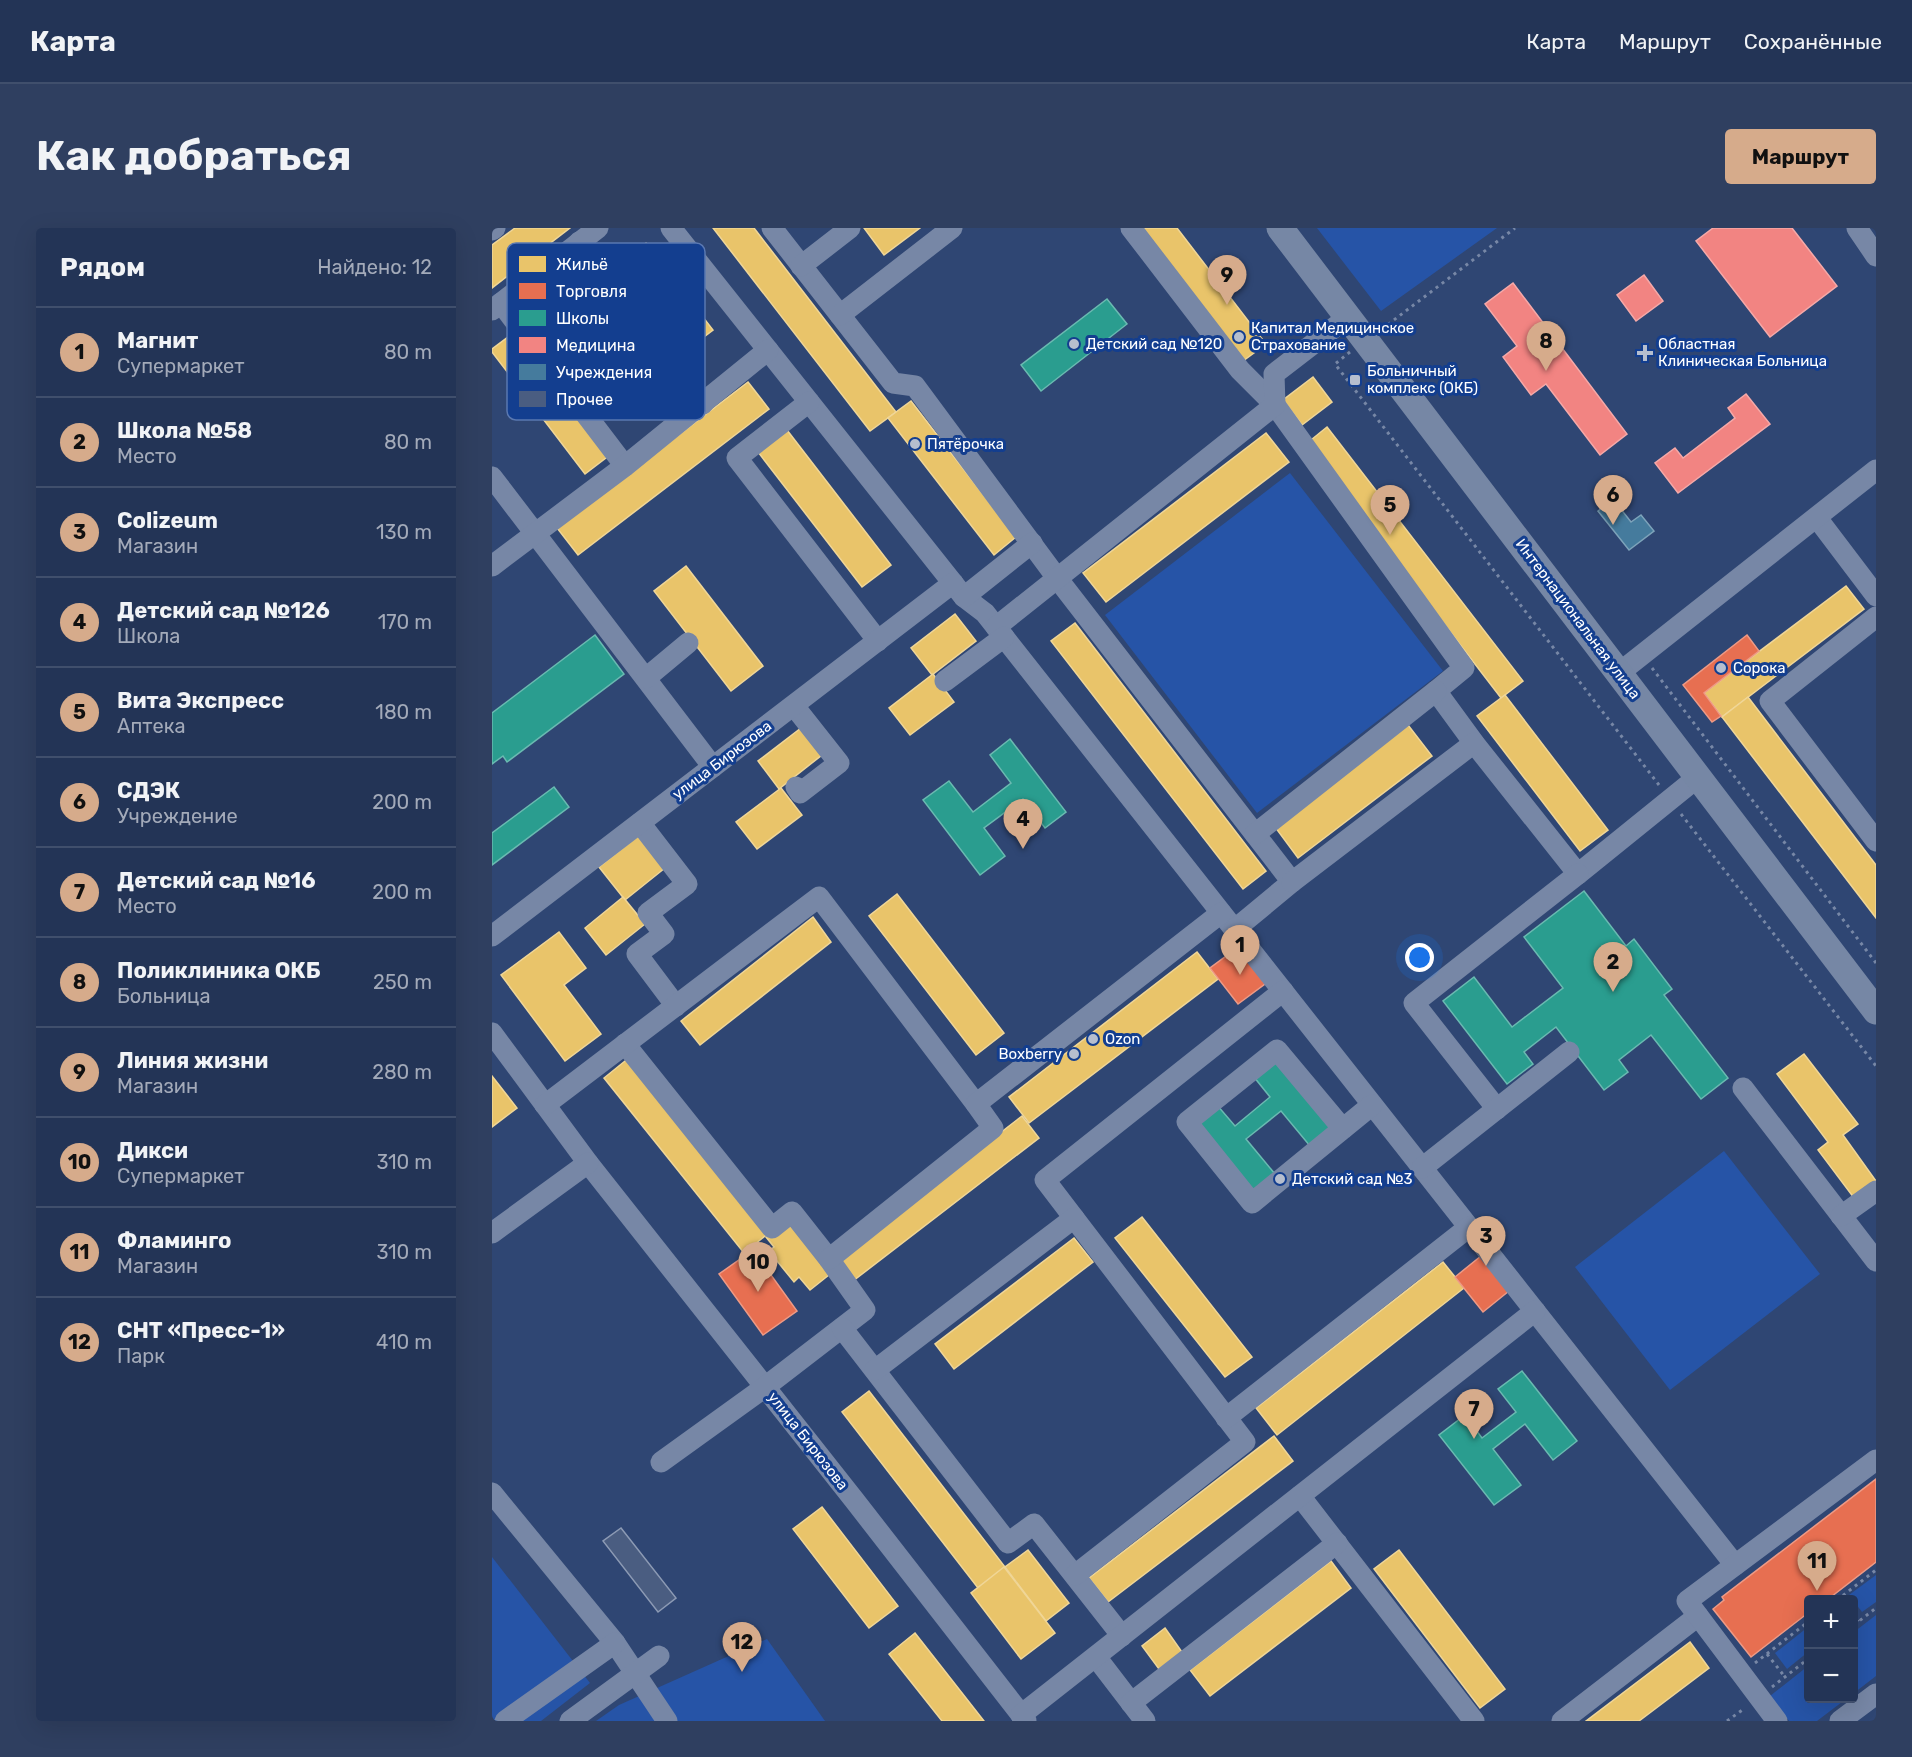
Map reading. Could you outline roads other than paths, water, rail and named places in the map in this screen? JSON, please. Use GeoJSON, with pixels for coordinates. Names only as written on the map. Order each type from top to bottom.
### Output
{"type":"FeatureCollection","features":[{"type":"Feature","properties":{"kind":"main road","name":"Интернациональная улица"},"geometry":{"type":"LineString","coordinates":[[1280,228],[1874,1004]]}},
{"type":"Feature","properties":{"kind":"street"},"geometry":{"type":"LineString","coordinates":[[579,242],[598,228]]}},
{"type":"Feature","properties":{"kind":"street"},"geometry":{"type":"LineString","coordinates":[[671,228],[683,243]]}},
{"type":"Feature","properties":{"kind":"street"},"geometry":{"type":"LineString","coordinates":[[772,228],[893,383],[915,386],[1057,578],[1292,882]]}},
{"type":"Feature","properties":{"kind":"street"},"geometry":{"type":"LineString","coordinates":[[801,266],[850,228]]}},
{"type":"Feature","properties":{"kind":"street"},"geometry":{"type":"LineString","coordinates":[[840,315],[952,228]]}},
{"type":"Feature","properties":{"kind":"street"},"geometry":{"type":"LineString","coordinates":[[1131,228],[1239,370],[1275,405],[1464,668],[1255,834]]}},
{"type":"Feature","properties":{"kind":"street"},"geometry":{"type":"LineString","coordinates":[[1857,228],[1876,256]]}},
{"type":"Feature","properties":{"kind":"street"},"geometry":{"type":"LineString","coordinates":[[705,271],[958,590],[1228,921],[1735,1565]]}},
{"type":"Feature","properties":{"kind":"street"},"geometry":{"type":"LineString","coordinates":[[496,307],[507,321]]}},
{"type":"Feature","properties":{"kind":"street"},"geometry":{"type":"LineString","coordinates":[[1275,405],[1274,374],[1348,317]]}},
{"type":"Feature","properties":{"kind":"street"},"geometry":{"type":"LineString","coordinates":[[705,402],[768,350]]}},
{"type":"Feature","properties":{"kind":"street"},"geometry":{"type":"LineString","coordinates":[[809,402],[737,458],[878,641]]}},
{"type":"Feature","properties":{"kind":"street"},"geometry":{"type":"LineString","coordinates":[[945,681],[988,625],[1057,578],[1275,405]]}},
{"type":"Feature","properties":{"kind":"street"},"geometry":{"type":"LineString","coordinates":[[588,420],[625,466]]}},
{"type":"Feature","properties":{"kind":"street"},"geometry":{"type":"LineString","coordinates":[[492,566],[683,420]]}},
{"type":"Feature","properties":{"kind":"street"},"geometry":{"type":"LineString","coordinates":[[1619,673],[1876,470]]}},
{"type":"Feature","properties":{"kind":"street"},"geometry":{"type":"LineString","coordinates":[[492,477],[713,767]]}},
{"type":"Feature","properties":{"kind":"street"},"geometry":{"type":"LineString","coordinates":[[1817,518],[1876,596]]}},
{"type":"Feature","properties":{"kind":"street","name":"улица Бирюзова"},"geometry":{"type":"LineString","coordinates":[[492,936],[878,641],[1032,543]]}},
{"type":"Feature","properties":{"kind":"street"},"geometry":{"type":"LineString","coordinates":[[1876,617],[1770,701],[1876,841]]}},
{"type":"Feature","properties":{"kind":"street"},"geometry":{"type":"LineString","coordinates":[[646,678],[688,643]]}},
{"type":"Feature","properties":{"kind":"street"},"geometry":{"type":"LineString","coordinates":[[1436,691],[1474,743],[1578,874]]}},
{"type":"Feature","properties":{"kind":"street"},"geometry":{"type":"LineString","coordinates":[[794,706],[839,763],[801,794]]}},
{"type":"Feature","properties":{"kind":"street"},"geometry":{"type":"LineString","coordinates":[[976,1104],[1228,921],[1292,882],[1474,743]]}},
{"type":"Feature","properties":{"kind":"street"},"geometry":{"type":"LineString","coordinates":[[1497,1109],[1414,1003],[1698,777]]}},
{"type":"Feature","properties":{"kind":"street"},"geometry":{"type":"LineString","coordinates":[[640,823],[687,884],[648,913],[664,934],[637,954],[676,1005]]}},
{"type":"Feature","properties":{"kind":"street"},"geometry":{"type":"LineString","coordinates":[[545,1105],[819,897],[993,1128],[829,1259]]}},
{"type":"Feature","properties":{"kind":"street"},"geometry":{"type":"LineString","coordinates":[[1075,1575],[1245,1442],[1045,1180],[1283,991]]}},
{"type":"Feature","properties":{"kind":"street"},"geometry":{"type":"LineString","coordinates":[[625,1044],[772,1228],[792,1212],[865,1310],[765,1387],[661,1462]]}},
{"type":"Feature","properties":{"kind":"street","name":"улица Бирюзова"},"geometry":{"type":"LineString","coordinates":[[496,1046],[545,1105],[588,1163],[1024,1718]]}},
{"type":"Feature","properties":{"kind":"street"},"geometry":{"type":"LineString","coordinates":[[1342,1129],[1277,1050],[1187,1122],[1252,1203],[1372,1105]]}},
{"type":"Feature","properties":{"kind":"street"},"geometry":{"type":"LineString","coordinates":[[1422,1168],[1569,1052]]}},
{"type":"Feature","properties":{"kind":"street"},"geometry":{"type":"LineString","coordinates":[[1743,1088],[1876,1261]]}},
{"type":"Feature","properties":{"kind":"street"},"geometry":{"type":"LineString","coordinates":[[492,1233],[588,1163]]}},
{"type":"Feature","properties":{"kind":"street"},"geometry":{"type":"LineString","coordinates":[[1841,1216],[1876,1191]]}},
{"type":"Feature","properties":{"kind":"street"},"geometry":{"type":"LineString","coordinates":[[875,1370],[1074,1218]]}},
{"type":"Feature","properties":{"kind":"street"},"geometry":{"type":"LineString","coordinates":[[1226,1418],[1469,1227]]}},
{"type":"Feature","properties":{"kind":"street"},"geometry":{"type":"LineString","coordinates":[[1024,1718],[1122,1636],[1535,1311]]}},
{"type":"Feature","properties":{"kind":"street"},"geometry":{"type":"LineString","coordinates":[[842,1328],[1008,1543],[1034,1524],[1122,1636]]}},
{"type":"Feature","properties":{"kind":"street"},"geometry":{"type":"LineString","coordinates":[[1777,1721],[1687,1601],[1876,1461]]}},
{"type":"Feature","properties":{"kind":"street"},"geometry":{"type":"LineString","coordinates":[[492,1493],[615,1643],[667,1721]]}},
{"type":"Feature","properties":{"kind":"street"},"geometry":{"type":"LineString","coordinates":[[1300,1496],[1474,1721]]}},
{"type":"Feature","properties":{"kind":"street"},"geometry":{"type":"LineString","coordinates":[[1131,1703],[1337,1543]]}},
{"type":"Feature","properties":{"kind":"street"},"geometry":{"type":"LineString","coordinates":[[1562,1721],[1698,1616]]}},
{"type":"Feature","properties":{"kind":"street"},"geometry":{"type":"LineString","coordinates":[[505,1721],[615,1643]]}},
{"type":"Feature","properties":{"kind":"street"},"geometry":{"type":"LineString","coordinates":[[570,1721],[659,1656]]}},
{"type":"Feature","properties":{"kind":"street"},"geometry":{"type":"LineString","coordinates":[[1096,1657],[1144,1721]]}},
{"type":"Feature","properties":{"kind":"street"},"geometry":{"type":"LineString","coordinates":[[1840,1721],[1876,1694]]}},
{"type":"Feature","properties":{"kind":"place","name":"Линия жизни"},"geometry":{"type":"Point","coordinates":[1227,305]}},
{"type":"Feature","properties":{"kind":"place","name":"Капитал Медицинское Страхование"},"geometry":{"type":"Point","coordinates":[1239,337]}},
{"type":"Feature","properties":{"kind":"place","name":"Детский сад №120"},"geometry":{"type":"Point","coordinates":[1074,344]}},
{"type":"Feature","properties":{"kind":"place","name":"Областная Клиническая Больница"},"geometry":{"type":"Point","coordinates":[1645,353]}},
{"type":"Feature","properties":{"kind":"place","name":"Поликлиника ОКБ"},"geometry":{"type":"Point","coordinates":[1546,371]}},
{"type":"Feature","properties":{"kind":"place","name":"Больничный комплекс (ОКБ)"},"geometry":{"type":"Point","coordinates":[1355,380]}},
{"type":"Feature","properties":{"kind":"place","name":"Пятёрочка"},"geometry":{"type":"Point","coordinates":[915,444]}},
{"type":"Feature","properties":{"kind":"place","name":"СДЭК"},"geometry":{"type":"Point","coordinates":[1613,525]}},
{"type":"Feature","properties":{"kind":"place","name":"Вита Экспресс"},"geometry":{"type":"Point","coordinates":[1390,535]}},
{"type":"Feature","properties":{"kind":"place","name":"Сорока"},"geometry":{"type":"Point","coordinates":[1721,668]}},
{"type":"Feature","properties":{"kind":"place","name":"Детский сад №126"},"geometry":{"type":"Point","coordinates":[1023,849]}},
{"type":"Feature","properties":{"kind":"place","name":"Магнит"},"geometry":{"type":"Point","coordinates":[1240,975]}},
{"type":"Feature","properties":{"kind":"place","name":"Школа №58"},"geometry":{"type":"Point","coordinates":[1613,992]}},
{"type":"Feature","properties":{"kind":"place","name":"Ozon"},"geometry":{"type":"Point","coordinates":[1093,1039]}},
{"type":"Feature","properties":{"kind":"place","name":"Boxberry"},"geometry":{"type":"Point","coordinates":[1074,1054]}},
{"type":"Feature","properties":{"kind":"place","name":"Детский сад №3"},"geometry":{"type":"Point","coordinates":[1280,1179]}},
{"type":"Feature","properties":{"kind":"place","name":"Colizeum"},"geometry":{"type":"Point","coordinates":[1486,1266]}},
{"type":"Feature","properties":{"kind":"place","name":"Дикси"},"geometry":{"type":"Point","coordinates":[758,1292]}},
{"type":"Feature","properties":{"kind":"place","name":"Детский сад №16"},"geometry":{"type":"Point","coordinates":[1474,1439]}},
{"type":"Feature","properties":{"kind":"place","name":"Фламинго"},"geometry":{"type":"Point","coordinates":[1817,1591]}},
{"type":"Feature","properties":{"kind":"place","name":"СНТ «Пресс-1»"},"geometry":{"type":"Point","coordinates":[742,1672]}}]}
